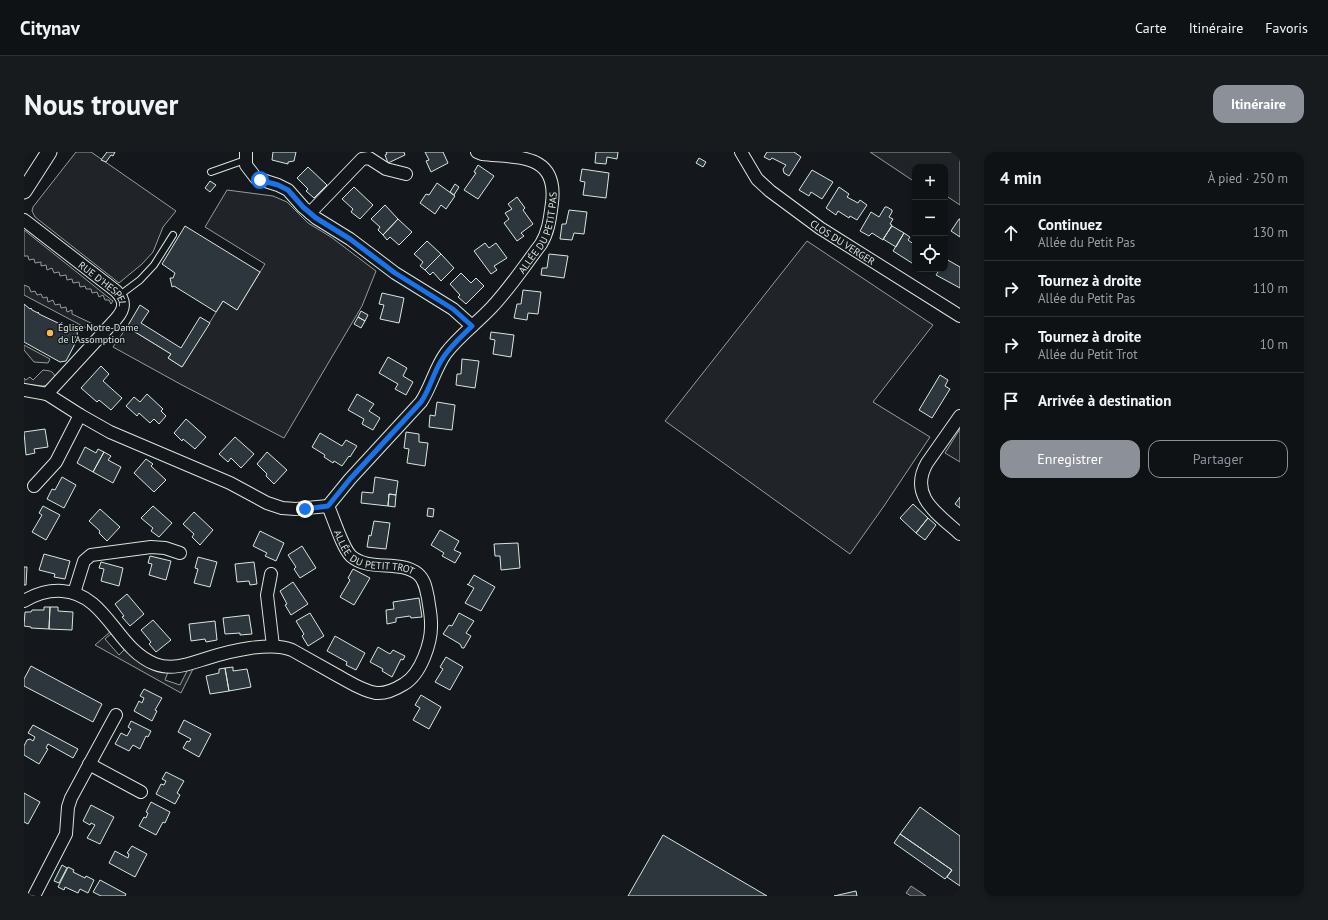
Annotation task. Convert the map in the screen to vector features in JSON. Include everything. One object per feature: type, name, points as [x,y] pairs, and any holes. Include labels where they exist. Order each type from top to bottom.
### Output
[{"type":"street","points":[[24,191],[49,152]]},
{"type":"street","name":"ALLÉE DU PETIT PAS","points":[[328,506],[350,479],[421,402],[429,390],[442,359],[455,343],[494,306],[541,244],[549,226],[553,191],[550,176],[543,166],[527,160],[478,152]]},
{"type":"street","name":"CLOS DU VERGER","points":[[741,152],[761,184],[776,196],[820,228],[960,316]]},
{"type":"street","points":[[245,156],[248,169],[256,178],[288,190],[310,213],[350,239],[386,267],[453,309],[472,326]]},
{"type":"street","points":[[310,213],[362,159],[369,158],[386,169],[406,174]]},
{"type":"street","name":"RUE D'HESPEL","points":[[24,220],[120,295],[124,304],[121,313],[47,394]]},
{"type":"street","points":[[24,390],[47,394],[80,416],[122,438],[234,485],[267,503],[282,508],[296,509],[328,506]]},
{"type":"street","points":[[34,486],[56,462],[80,416]]},
{"type":"street","points":[[960,416],[923,470],[920,480],[922,493],[927,504],[960,534]]},
{"type":"street","name":"ALLÉE DU PETIT TROT","points":[[24,601],[37,594],[50,591],[74,593],[94,604],[131,648],[142,657],[159,666],[184,666],[228,652],[273,646],[292,650],[359,688],[376,693],[382,693],[407,683],[416,673],[422,661],[432,623],[426,587],[421,577],[417,573],[406,568],[368,564],[352,556],[345,547],[328,506]]},
{"type":"street","points":[[74,593],[84,561],[92,555],[151,547],[165,548],[180,553]]},
{"type":"street","points":[[271,574],[267,595],[273,646]]},
{"type":"street","points":[[34,896],[66,834],[69,802],[116,715]]},
{"type":"street","points":[[89,764],[141,792]]},
{"type":"lane","points":[[210,172],[245,156]]},
{"type":"lane","points":[[120,295],[140,280],[154,265],[173,235]]},
{"type":"shaded area","points":[[76,152],[91,152],[176,211],[163,227],[153,252],[142,264],[119,283],[35,217],[32,211],[33,207]]},
{"type":"shaded area","points":[[870,152],[960,152],[960,205],[948,197],[948,164],[912,164],[912,180]]},
{"type":"shaded area","points":[[227,190],[273,196],[287,202],[308,223],[331,237],[376,271],[362,306],[284,438],[113,347],[127,327],[171,354],[168,358],[182,367],[223,301],[237,310],[265,264],[205,227]]},
{"type":"shaded area","points":[[24,230],[113,301],[111,304],[109,300],[105,300],[103,295],[99,297],[97,292],[92,293],[91,289],[86,289],[85,286],[80,287],[79,282],[73,283],[72,279],[67,280],[66,275],[60,276],[59,272],[54,273],[52,268],[47,270],[46,265],[41,266],[41,262],[35,263],[34,259],[29,260],[28,256],[24,256]]},
{"type":"shaded area","points":[[807,241],[933,325],[873,402],[930,437],[850,554],[665,421]]},
{"type":"shaded area","points":[[24,285],[29,287],[31,292],[35,291],[37,295],[41,294],[43,298],[47,297],[48,302],[53,300],[55,305],[60,304],[61,308],[66,307],[67,312],[72,310],[72,314],[93,324],[90,330],[24,295]]},
{"type":"shaded area","points":[[24,345],[50,359],[48,363],[34,362],[24,350]]},
{"type":"shaded area","points":[[43,370],[52,372],[55,377],[48,385],[43,386],[24,384],[24,378],[26,380],[30,377],[33,380]]},
{"type":"shaded area","points":[[960,429],[960,462],[945,453]]},
{"type":"shaded area","points":[[111,631],[112,633],[105,639],[119,655],[125,649],[135,659],[145,665],[168,672],[165,680],[180,685],[187,671],[193,669],[181,693],[95,645]]},
{"type":"shaded area","points":[[911,886],[926,896],[911,896],[906,893]]},
{"type":"building","points":[[107,152],[115,152],[106,162],[101,160]]},
{"type":"building","points":[[273,152],[296,152],[294,161],[288,162],[288,164],[272,160]]},
{"type":"building","points":[[386,152],[404,152],[405,155],[388,163],[385,155],[387,154]]},
{"type":"building","points":[[425,152],[443,152],[448,163],[431,172],[426,161],[429,160]]},
{"type":"building","points":[[596,152],[618,152],[617,159],[607,157],[606,164],[595,163]]},
{"type":"building","points":[[767,152],[794,152],[801,157],[789,176],[784,173],[783,169],[786,165],[772,158],[770,160],[764,157]]},
{"type":"building","points":[[699,158],[706,162],[703,167],[696,163]]},
{"type":"building","points":[[478,165],[494,176],[478,199],[464,190],[476,173],[474,172]]},
{"type":"building","points":[[308,167],[327,185],[314,198],[306,191],[308,189],[297,178]]},
{"type":"building","points":[[582,169],[609,173],[606,198],[583,195],[585,182],[580,181]]},
{"type":"building","points":[[812,170],[833,182],[822,199],[811,192],[809,196],[799,190]]},
{"type":"building","points":[[210,181],[216,185],[210,192],[205,188]]},
{"type":"building","points":[[437,183],[455,196],[446,209],[441,205],[435,214],[420,203],[426,194],[429,195]]},
{"type":"building","points":[[455,184],[459,187],[454,195],[450,192]]},
{"type":"building","points":[[354,187],[373,205],[360,219],[351,212],[353,209],[342,199]]},
{"type":"building","points":[[839,187],[849,194],[847,197],[858,203],[860,200],[867,205],[857,220],[850,216],[849,218],[838,211],[836,215],[826,208]]},
{"type":"building","points":[[517,197],[525,208],[523,210],[533,224],[521,233],[524,236],[517,241],[504,223],[509,219],[505,213],[512,209],[508,204]]},
{"type":"building","points":[[385,205],[398,219],[383,235],[378,230],[380,227],[371,219]]},
{"type":"building","points":[[885,207],[892,210],[889,217],[893,219],[890,224],[892,225],[883,240],[872,233],[869,236],[860,231],[871,212],[879,217]]},
{"type":"building","points":[[569,210],[587,212],[584,234],[574,233],[572,240],[560,239],[562,224],[566,224]]},
{"type":"building","points":[[398,219],[412,232],[399,245],[390,237],[387,240],[383,235]]},
{"type":"building","points":[[960,219],[960,237],[951,231]]},
{"type":"building","points":[[185,226],[260,272],[237,310],[223,301],[216,312],[174,286],[172,287],[170,278],[173,278],[175,273],[162,264]]},
{"type":"building","points":[[892,226],[904,233],[896,247],[883,239]]},
{"type":"building","points":[[904,233],[910,237],[908,240],[912,243],[912,263],[893,251]]},
{"type":"building","points":[[427,241],[441,254],[425,270],[420,266],[423,262],[414,254]]},
{"type":"building","points":[[485,243],[489,248],[496,243],[507,258],[494,266],[497,270],[491,274],[474,251]]},
{"type":"building","points":[[441,254],[454,268],[441,281],[433,272],[430,275],[425,270]]},
{"type":"building","points":[[549,254],[568,256],[564,278],[541,275],[542,268],[547,268]]},
{"type":"building","points":[[948,260],[960,267],[960,288],[936,275],[938,272],[948,272]]},
{"type":"building","points":[[461,273],[471,283],[476,278],[484,286],[466,304],[458,297],[460,295],[450,284]]},
{"type":"building","points":[[523,290],[541,292],[538,314],[528,313],[527,320],[514,318],[517,304],[521,304]]},
{"type":"building","points":[[382,293],[404,298],[399,323],[380,319],[384,305],[379,304]]},
{"type":"building","name":"Église Notre-Dame de l'Assomption","points":[[24,304],[39,314],[77,332],[78,338],[66,361],[60,362],[24,342]]},
{"type":"building","points":[[140,305],[149,311],[141,323],[181,348],[200,317],[210,323],[182,367],[168,358],[171,354],[127,327]]},
{"type":"building","points":[[361,311],[368,315],[365,321],[358,317]]},
{"type":"building","points":[[358,317],[365,321],[361,328],[354,324]]},
{"type":"building","points":[[491,332],[514,335],[511,357],[493,354],[495,340],[490,339]]},
{"type":"building","points":[[388,357],[407,368],[403,376],[413,382],[406,395],[395,389],[398,384],[379,373]]},
{"type":"building","points":[[462,359],[479,361],[475,388],[456,385],[457,374],[461,374]]},
{"type":"building","points":[[101,366],[109,374],[103,381],[122,398],[111,410],[99,400],[97,402],[81,388]]},
{"type":"building","points":[[940,375],[948,380],[945,386],[950,389],[932,418],[919,410]]},
{"type":"building","points":[[147,394],[163,409],[161,411],[166,416],[159,424],[154,419],[150,423],[139,413],[137,416],[126,406],[134,397],[140,402]]},
{"type":"building","points":[[357,394],[374,404],[369,411],[380,418],[373,430],[362,424],[364,419],[348,410]]},
{"type":"building","points":[[437,402],[455,405],[452,430],[429,427],[430,415],[435,416]]},
{"type":"building","points":[[186,419],[206,437],[195,449],[183,439],[182,441],[174,433]]},
{"type":"building","points":[[45,429],[48,447],[34,449],[35,453],[26,455],[24,432]]},
{"type":"building","points":[[406,432],[419,434],[419,442],[428,443],[425,466],[407,463],[409,449],[404,448]]},
{"type":"building","points":[[320,433],[342,446],[346,440],[357,446],[342,466],[334,461],[333,463],[324,457],[325,455],[312,447]]},
{"type":"building","points":[[235,437],[254,454],[241,468],[231,458],[228,462],[219,454]]},
{"type":"building","points":[[85,447],[96,453],[98,449],[104,452],[93,472],[77,463]]},
{"type":"building","points":[[104,452],[111,456],[108,460],[121,467],[113,483],[93,472]]},
{"type":"building","points":[[267,452],[287,470],[274,484],[257,464]]},
{"type":"building","points":[[146,459],[153,464],[151,466],[166,480],[154,492],[134,473]]},
{"type":"building","points":[[62,477],[76,485],[64,508],[47,499],[52,489],[55,490]]},
{"type":"building","points":[[375,477],[398,481],[396,495],[389,494],[388,506],[361,503],[362,492],[373,493]]},
{"type":"building","points":[[389,494],[396,495],[395,507],[388,506]]},
{"type":"building","points":[[960,497],[960,508],[955,504]]},
{"type":"building","points":[[913,504],[928,518],[916,533],[900,518]]},
{"type":"building","points":[[43,506],[60,515],[46,540],[32,532],[42,515],[39,513]]},
{"type":"building","points":[[153,506],[172,523],[159,537],[151,531],[153,528],[141,518]]},
{"type":"building","points":[[428,508],[434,509],[433,517],[427,516]]},
{"type":"building","points":[[100,509],[120,527],[107,541],[99,533],[100,531],[89,521]]},
{"type":"building","points":[[194,512],[213,530],[200,545],[192,537],[194,534],[183,524]]},
{"type":"building","points":[[928,518],[936,525],[925,540],[916,533]]},
{"type":"building","points":[[374,521],[390,523],[386,549],[367,547]]},
{"type":"building","points":[[440,530],[459,541],[454,550],[461,553],[455,563],[442,556],[444,553],[431,545]]},
{"type":"building","points":[[260,531],[284,543],[276,561],[265,556],[267,553],[253,546]]},
{"type":"building","points":[[518,543],[520,568],[501,570],[500,556],[495,556],[494,544]]},
{"type":"building","points":[[302,546],[316,568],[300,578],[294,569],[296,567],[288,555]]},
{"type":"building","points":[[44,554],[70,561],[65,579],[54,577],[55,574],[39,570]]},
{"type":"building","points":[[150,556],[171,561],[166,580],[149,575],[152,564],[148,563]]},
{"type":"building","points":[[198,557],[217,562],[210,587],[194,583],[198,569],[195,568]]},
{"type":"building","points":[[101,562],[123,568],[119,586],[101,581],[104,569],[99,568]]},
{"type":"building","points":[[254,562],[257,584],[250,585],[249,581],[237,582],[235,564]]},
{"type":"building","points":[[24,567],[27,567],[26,585],[24,585]]},
{"type":"building","points":[[353,569],[370,578],[354,605],[340,597],[350,580],[348,578]]},
{"type":"building","points":[[474,575],[495,587],[481,611],[465,603],[474,588],[468,585]]},
{"type":"building","points":[[293,582],[308,604],[291,615],[285,605],[287,604],[280,591]]},
{"type":"building","points":[[127,594],[144,614],[130,626],[122,617],[124,616],[115,604]]},
{"type":"building","points":[[419,598],[422,617],[411,618],[410,616],[396,618],[396,622],[387,624],[386,610],[394,609],[393,602]]},
{"type":"building","points":[[44,607],[50,607],[49,629],[24,626],[25,612],[31,612],[32,610],[44,610]]},
{"type":"building","points":[[50,607],[58,607],[58,611],[73,612],[72,630],[49,629]]},
{"type":"building","points":[[310,613],[324,636],[308,646],[302,636],[304,634],[296,621]]},
{"type":"building","points":[[459,613],[474,621],[466,633],[471,636],[464,648],[443,634],[449,625],[452,626]]},
{"type":"building","points":[[249,615],[252,634],[225,634],[223,618]]},
{"type":"building","points":[[153,620],[171,640],[156,652],[149,644],[151,642],[141,630]]},
{"type":"building","points":[[215,621],[217,640],[206,642],[205,639],[191,641],[189,624]]},
{"type":"building","points":[[335,636],[365,653],[356,670],[346,665],[347,662],[327,651]]},
{"type":"building","points":[[378,647],[390,654],[393,650],[405,656],[403,660],[401,659],[392,677],[382,671],[383,669],[370,662]]},
{"type":"building","points":[[446,657],[463,667],[450,690],[435,682],[443,669],[440,667]]},
{"type":"building","points":[[31,666],[102,704],[93,722],[24,686],[24,679]]},
{"type":"building","points":[[233,667],[233,671],[247,669],[251,687],[229,691],[225,668]]},
{"type":"building","points":[[225,668],[229,691],[210,694],[206,676],[219,673],[219,669]]},
{"type":"building","points":[[144,689],[162,698],[155,710],[157,711],[152,721],[134,711],[139,701],[142,703],[144,698],[140,696]]},
{"type":"building","points":[[421,695],[441,707],[429,729],[413,720],[420,708],[415,705]]},
{"type":"building","points":[[184,720],[211,734],[199,757],[183,748],[187,741],[189,742],[191,739],[178,732]]},
{"type":"building","points":[[131,721],[151,731],[148,737],[146,736],[140,749],[133,745],[129,751],[115,744],[121,733],[127,736],[131,729],[128,727]]},
{"type":"building","points":[[33,725],[78,749],[73,758],[48,744],[46,748],[48,749],[39,764],[24,755],[24,746],[27,740],[30,739],[33,741],[35,737],[28,733]]},
{"type":"building","points":[[166,772],[184,781],[177,793],[180,795],[175,804],[156,794],[161,784],[164,785],[166,781],[162,779]]},
{"type":"building","points":[[24,793],[40,802],[28,824],[24,822]]},
{"type":"building","points":[[151,802],[170,812],[165,823],[163,822],[156,835],[139,826],[144,817],[146,818],[148,813],[146,812]]},
{"type":"building","points":[[91,805],[114,817],[100,844],[87,838],[95,825],[91,823],[90,825],[83,821]]},
{"type":"building","points":[[920,807],[960,836],[960,886],[947,877],[952,870],[900,834]]},
{"type":"building","points":[[900,834],[952,870],[945,879],[894,843]]},
{"type":"building","points":[[663,835],[767,896],[628,896]]},
{"type":"building","points":[[132,846],[147,854],[135,877],[109,863],[115,851],[128,858],[129,854],[127,853]]},
{"type":"building","points":[[62,865],[67,868],[59,883],[54,881]]},
{"type":"building","points":[[68,867],[74,870],[73,872],[85,878],[86,876],[94,880],[88,893],[80,889],[78,893],[65,887],[64,890],[58,887]]},
{"type":"building","points":[[100,880],[126,894],[125,896],[101,896],[93,892]]},
{"type":"building","points":[[856,891],[857,896],[834,896]]},
{"type":"place","name":"Église Notre-Dame de l'Assomption","points":[[50,333]]},
{"type":"route","points":[[260,180],[278,185],[288,190],[303,207],[316,218],[350,239],[379,263],[453,309],[472,326],[442,359],[426,396],[416,409],[350,479],[328,506],[305,509]]}]
